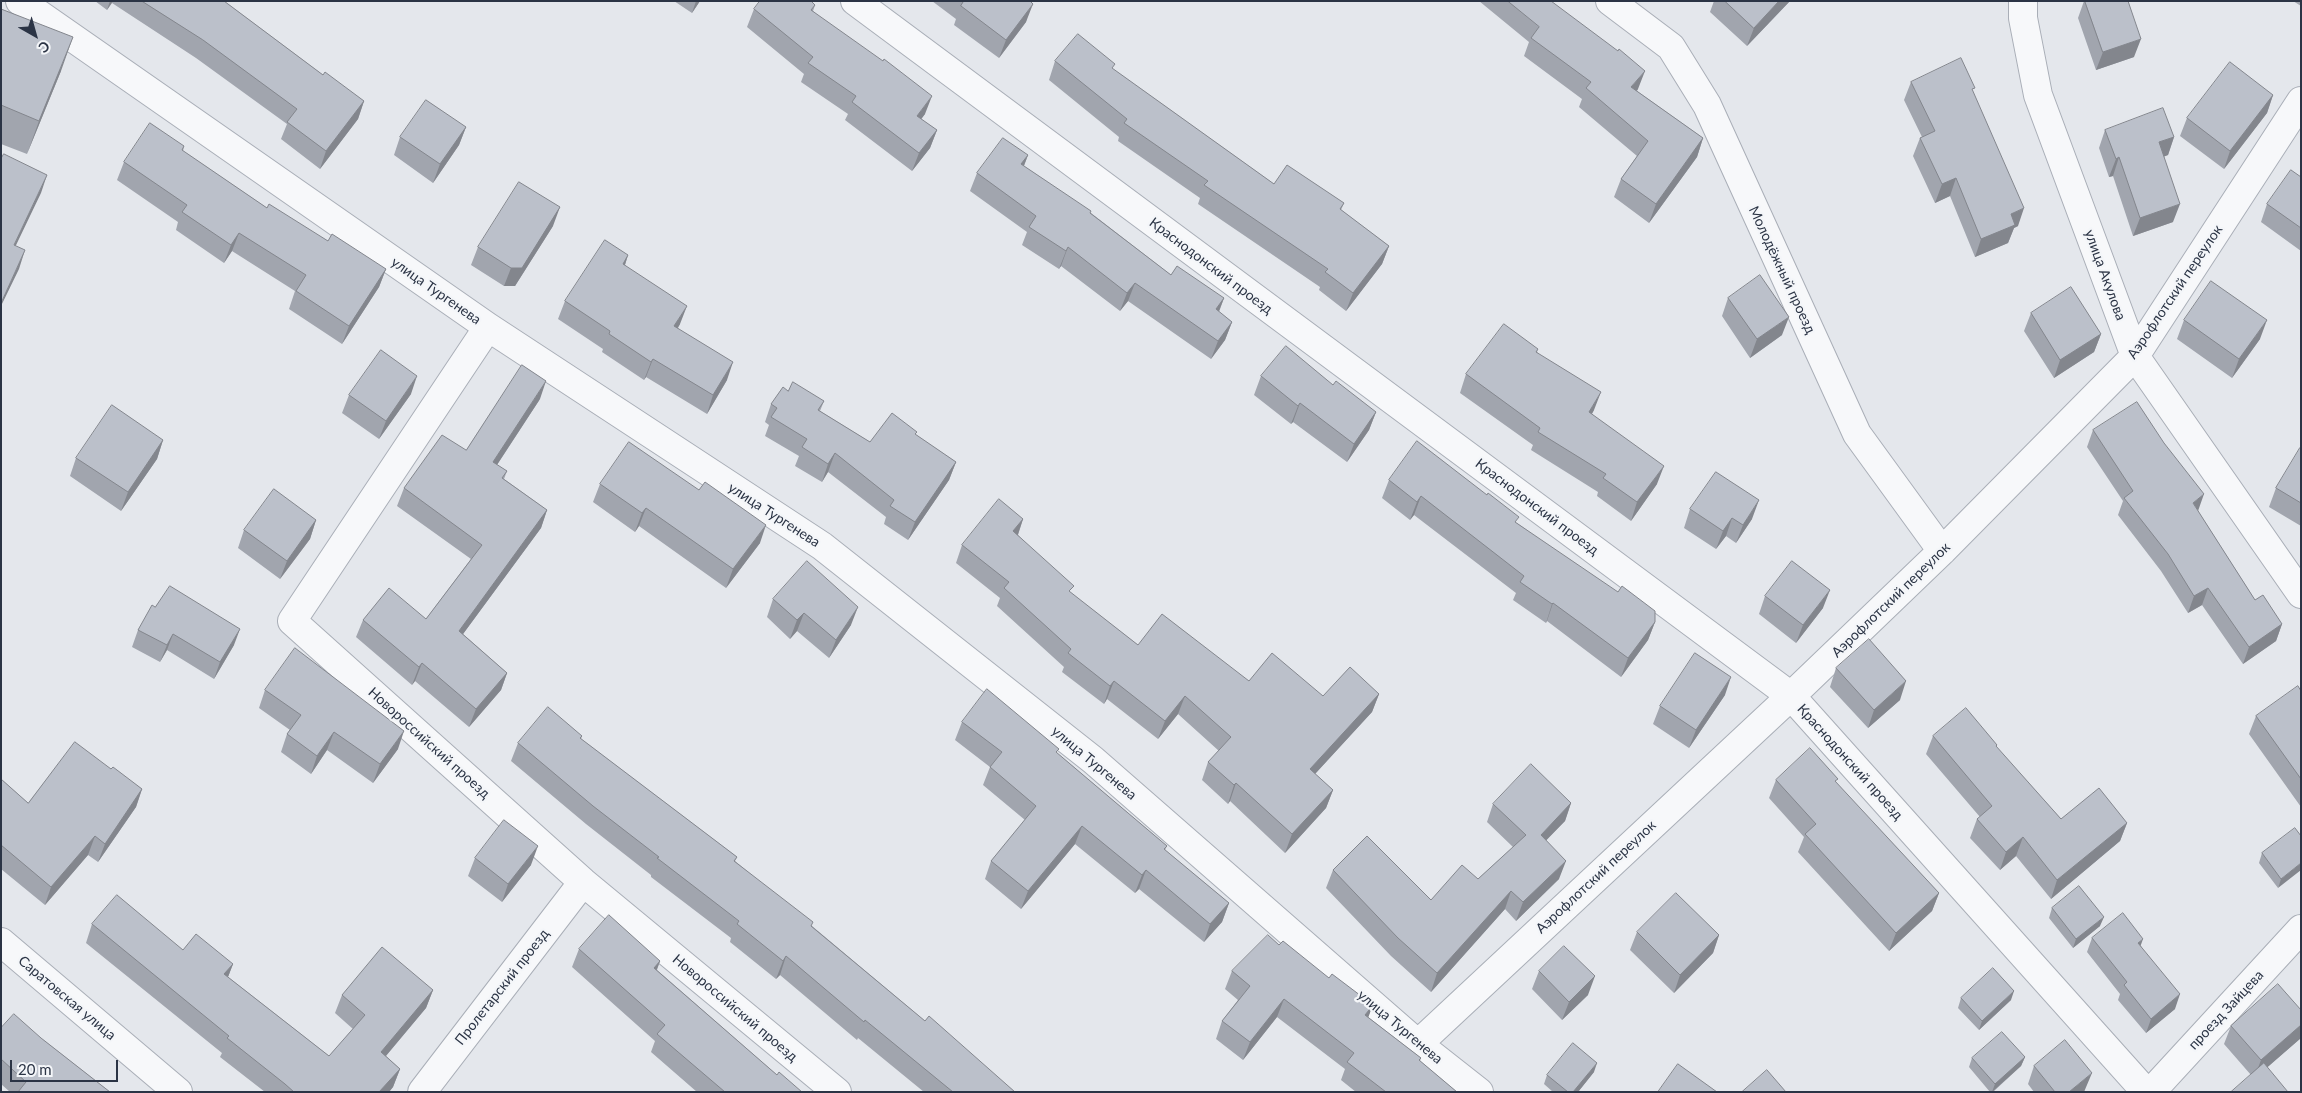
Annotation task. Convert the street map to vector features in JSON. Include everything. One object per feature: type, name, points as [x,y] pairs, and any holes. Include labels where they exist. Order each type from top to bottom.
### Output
[{"type":"street","name":"улица Тургенева","points":[[20,1],[488,327],[822,546],[1092,760],[1418,1044],[1479,1092]]},
{"type":"street","name":"Краснодонский проезд","points":[[855,1],[1791,696],[2146,1092]]},
{"type":"street","name":"Молодёжный проезд","points":[[1610,1],[1671,47],[1707,105],[1858,434],[1942,551]]},
{"type":"street","name":"улица Акулова","points":[[2023,1],[2023,18],[2038,95],[2135,356],[2301,594]]},
{"type":"street","name":"Аэрофлотский переулок","points":[[1418,1044],[1791,696],[1942,551],[2135,356],[2301,101]]},
{"type":"street","name":"Новороссийский проезд","points":[[488,327],[292,621],[583,882],[837,1092]]},
{"type":"street","name":"Пролетарский проезд","points":[[422,1092],[583,882]]},
{"type":"street","name":"проезд Зайцева","points":[[2151,1092],[2301,929]]},
{"type":"street","name":"Саратовская улица","points":[[1,942],[178,1092]]},
{"type":"building","points":[[142,1],[224,1],[323,75],[325,72],[364,101],[326,151],[287,122],[297,109],[203,40]]},
{"type":"building","points":[[760,1],[811,1],[815,5],[811,10],[883,61],[884,59],[932,96],[917,116],[937,130],[919,153],[852,102],[856,96],[808,63],[813,57],[754,9]]},
{"type":"building","points":[[964,1],[1030,1],[1033,4],[1006,40],[961,6]]},
{"type":"building","points":[[1508,1],[1551,1],[1618,51],[1619,49],[1645,71],[1631,87],[1703,138],[1656,204],[1621,179],[1648,141],[1586,88],[1591,82],[1531,38],[1539,27]]},
{"type":"building","points":[[1725,1],[1779,1],[1754,28]]},
{"type":"building","points":[[2085,1],[2128,1],[2141,39],[2103,52]]},
{"type":"building","points":[[1,9],[73,37],[39,121],[1,105]]},
{"type":"building","points":[[1078,34],[1115,64],[1112,68],[1274,184],[1287,165],[1344,203],[1340,209],[1389,246],[1353,293],[1325,272],[1328,269],[1204,185],[1208,181],[1124,123],[1127,119],[1055,61]]},
{"type":"building","points":[[1961,58],[1975,88],[1972,89],[2024,208],[2011,214],[2015,225],[1981,239],[1956,178],[1942,184],[1920,138],[1935,131],[1911,82]]},
{"type":"building","points":[[2230,62],[2273,95],[2230,151],[2187,118]]},
{"type":"building","points":[[426,100],[466,127],[440,164],[400,137]]},
{"type":"building","points":[[2163,108],[2174,137],[2159,142],[2180,204],[2140,218],[2119,157],[2116,159],[2105,130]]},
{"type":"building","points":[[150,123],[184,146],[182,150],[267,208],[269,204],[328,241],[332,234],[386,269],[349,326],[296,291],[306,275],[239,233],[231,245],[182,212],[187,205],[124,162]]},
{"type":"building","points":[[1003,138],[1028,155],[1021,164],[1091,211],[1090,213],[1171,275],[1177,266],[1224,298],[1216,309],[1232,322],[1218,341],[1135,283],[1127,293],[1068,247],[1066,251],[1029,227],[1036,216],[977,173]]},
{"type":"building","points":[[4,154],[47,175],[14,245],[25,250],[1,301],[1,159]]},
{"type":"building","points":[[2291,170],[2301,177],[2301,228],[2267,204]]},
{"type":"building","points":[[519,182],[560,207],[522,268],[511,268],[478,247]]},
{"type":"building","points":[[605,240],[628,255],[623,264],[687,306],[674,326],[733,362],[713,395],[653,359],[651,362],[609,334],[610,331],[565,301]]},
{"type":"building","points":[[1760,275],[1789,317],[1757,339],[1728,298]]},
{"type":"building","points":[[2211,281],[2267,320],[2239,359],[2184,320]]},
{"type":"building","points":[[2071,287],[2101,334],[2060,360],[2031,313]]},
{"type":"building","points":[[1504,324],[1538,349],[1536,352],[1601,392],[1589,412],[1664,466],[1637,502],[1603,478],[1606,474],[1538,432],[1540,428],[1466,374]]},
{"type":"building","points":[[1286,346],[1333,385],[1336,381],[1376,412],[1354,444],[1300,403],[1298,406],[1261,376]]},
{"type":"building","points":[[381,350],[417,376],[386,421],[349,395]]},
{"type":"building","points":[[522,365],[546,381],[493,462],[507,471],[502,478],[547,510],[459,631],[507,673],[476,709],[422,663],[419,667],[363,620],[389,588],[426,619],[482,545],[404,488],[442,435],[466,450]]},
{"type":"building","points":[[793,382],[824,401],[818,410],[870,442],[892,413],[917,432],[915,434],[956,462],[915,522],[890,506],[894,500],[835,453],[828,464],[802,447],[807,439],[771,417],[777,408],[771,404],[783,387],[788,391]]},
{"type":"building","points":[[2137,402],[2164,443],[2204,494],[2193,503],[2255,600],[2263,595],[2282,624],[2249,647],[2208,588],[2194,596],[2168,554],[2124,498],[2133,491],[2093,430]]},
{"type":"building","points":[[112,405],[163,440],[128,492],[76,458]]},
{"type":"building","points":[[1417,441],[1519,517],[1515,522],[1618,592],[1622,586],[1655,611],[1655,622],[1628,658],[1553,603],[1520,582],[1524,576],[1421,496],[1417,502],[1389,480]]},
{"type":"building","points":[[629,442],[699,490],[705,482],[766,525],[733,569],[646,508],[642,513],[600,484]]},
{"type":"building","points":[[2301,449],[2301,503],[2276,488]]},
{"type":"building","points":[[1716,472],[1759,500],[1743,525],[1732,518],[1723,531],[1690,509]]},
{"type":"building","points":[[274,489],[316,520],[287,561],[244,530]]},
{"type":"building","points":[[999,499],[1023,519],[1013,531],[1074,586],[1069,591],[1138,645],[1162,614],[1249,681],[1272,653],[1323,696],[1350,667],[1379,694],[1310,769],[1333,790],[1292,834],[1236,783],[1234,785],[1208,762],[1231,737],[1185,696],[1165,721],[1114,681],[1110,686],[1068,653],[1071,649],[1004,588],[1009,582],[962,545]]},
{"type":"building","points":[[807,561],[858,607],[836,640],[804,613],[797,620],[773,599]]},
{"type":"building","points":[[1792,561],[1830,590],[1803,625],[1765,596]]},
{"type":"building","points":[[170,586],[240,629],[220,662],[173,634],[167,645],[138,630],[152,605],[155,607]]},
{"type":"building","points":[[1869,639],[1906,681],[1874,710],[1836,668]]},
{"type":"building","points":[[295,648],[404,731],[380,764],[334,732],[317,756],[287,734],[301,715],[265,690]]},
{"type":"building","points":[[1695,653],[1731,677],[1696,730],[1660,706]]},
{"type":"building","points":[[2298,686],[2301,691],[2301,779],[2256,716]]},
{"type":"building","points":[[987,689],[1059,749],[1056,752],[1167,846],[1164,849],[1229,903],[1210,924],[1146,870],[1142,875],[1082,826],[1028,891],[991,861],[1036,806],[990,767],[1002,752],[962,722]]},
{"type":"building","points":[[548,707],[582,736],[580,738],[737,857],[734,861],[813,922],[811,926],[925,1021],[929,1016],[1015,1092],[953,1092],[865,1020],[864,1022],[786,956],[783,961],[737,924],[739,921],[593,806],[518,743]]},
{"type":"building","points":[[1966,708],[1996,746],[2061,819],[2099,788],[2127,823],[2057,880],[2023,837],[2006,852],[1977,819],[1992,806],[1933,736]]},
{"type":"building","points":[[75,742],[142,789],[105,844],[95,836],[51,887],[1,845],[1,779],[28,803]]},
{"type":"building","points":[[1810,748],[1838,779],[1835,781],[1939,893],[1896,933],[1805,834],[1816,824],[1776,780]]},
{"type":"building","points":[[1531,764],[1571,803],[1541,835],[1566,861],[1523,902],[1511,891],[1437,973],[1398,938],[1333,870],[1367,836],[1431,900],[1462,865],[1478,879],[1526,835],[1493,804]]},
{"type":"building","points":[[504,820],[538,846],[508,884],[475,858]]},
{"type":"building","points":[[2295,828],[2301,836],[2301,863],[2281,879],[2262,853]]},
{"type":"building","points":[[2079,886],[2104,917],[2076,939],[2052,908]]},
{"type":"building","points":[[1676,893],[1719,935],[1680,975],[1637,932]]},
{"type":"building","points":[[117,895],[183,950],[196,934],[233,964],[224,974],[329,1056],[365,1015],[342,995],[382,947],[433,990],[381,1052],[400,1069],[379,1092],[294,1092],[92,924]]},
{"type":"building","points":[[2123,913],[2143,939],[2138,943],[2180,994],[2151,1019],[2124,985],[2127,982],[2092,938]]},
{"type":"building","points":[[609,915],[660,961],[654,968],[777,1075],[779,1072],[802,1092],[725,1092],[657,1034],[665,1025],[579,949]]},
{"type":"building","points":[[1268,935],[1279,945],[1283,941],[1329,978],[1332,974],[1373,1005],[1365,1015],[1421,1058],[1419,1060],[1457,1092],[1386,1092],[1347,1062],[1354,1053],[1284,999],[1250,1042],[1222,1021],[1250,986],[1232,971]]},
{"type":"building","points":[[1564,946],[1595,976],[1569,1002],[1539,971]]},
{"type":"building","points":[[1993,968],[2014,991],[1982,1021],[1961,998]]},
{"type":"building","points":[[2278,984],[2301,1010],[2301,1025],[2261,1060],[2231,1026]]},
{"type":"building","points":[[14,1014],[41,1038],[110,1092],[18,1092],[26,1082],[1,1059],[1,1028]]},
{"type":"building","points":[[2002,1032],[2025,1057],[1995,1084],[1972,1058]]},
{"type":"building","points":[[2065,1040],[2092,1073],[2069,1092],[2055,1092],[2034,1066]]},
{"type":"building","points":[[1573,1043],[1597,1063],[1573,1092],[1568,1092],[1547,1075]]},
{"type":"building","points":[[2264,1063],[2288,1092],[2231,1092]]},
{"type":"building","points":[[1678,1064],[1717,1092],[1658,1092]]},
{"type":"building","points":[[1767,1070],[1786,1092],[1742,1092]]}]
